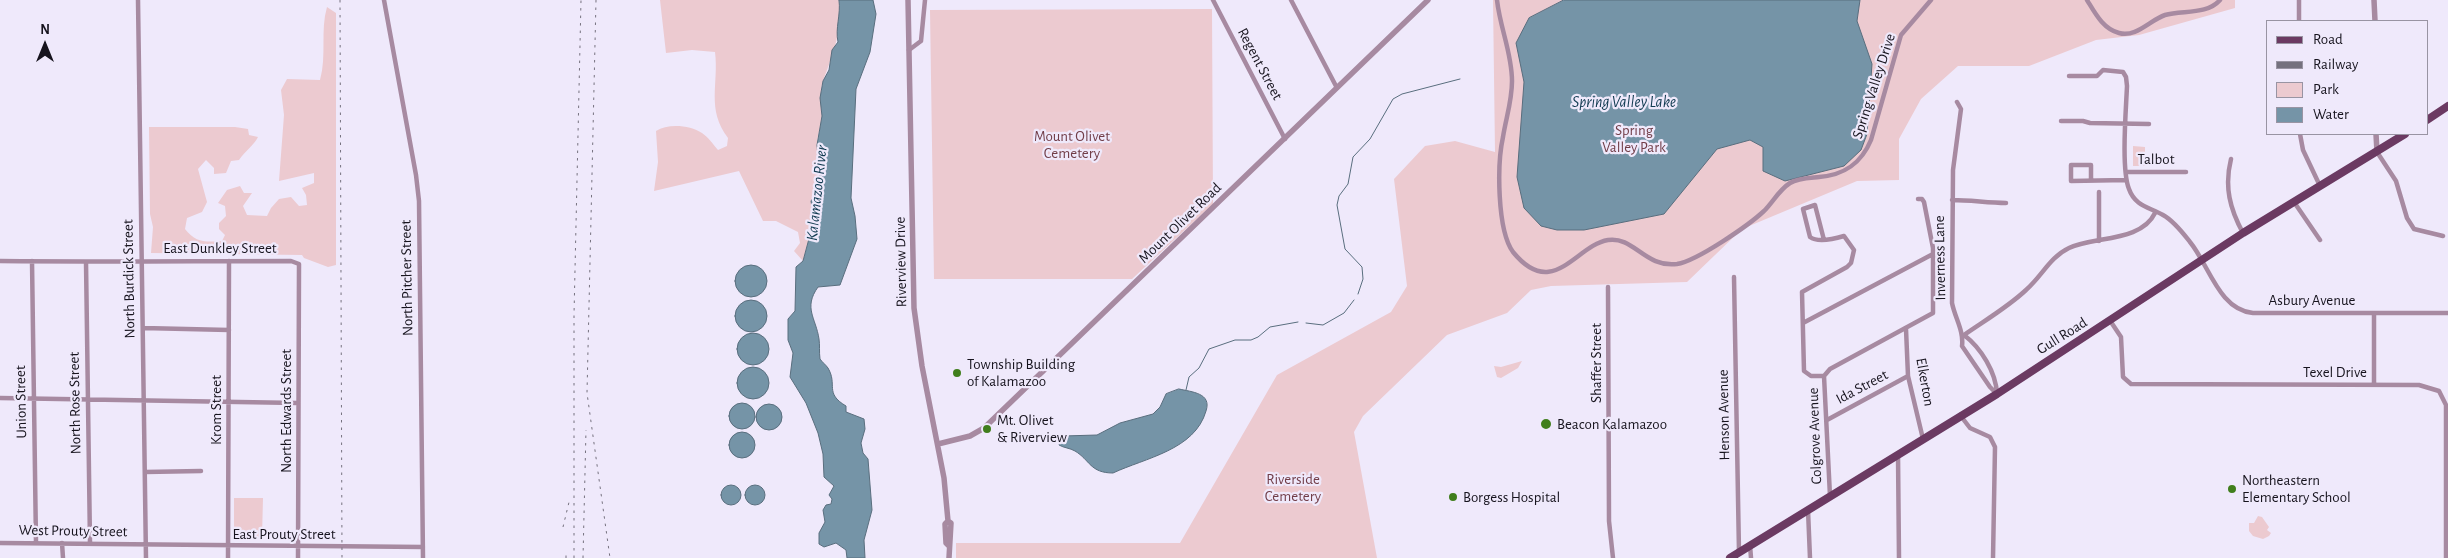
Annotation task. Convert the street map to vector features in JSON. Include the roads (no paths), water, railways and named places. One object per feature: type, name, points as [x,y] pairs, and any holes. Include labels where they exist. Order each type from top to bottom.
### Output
[{"type":"main road","points":[[2428,119],[2448,106]]},
{"type":"main road","name":"Gull Road","points":[[1730,558],[1997,394],[2111,322],[2243,233],[2403,135]]},
{"type":"street","name":"North Burdick Street","points":[[138,0],[146,558]]},
{"type":"street","name":"North Pitcher Street","points":[[384,0],[419,201],[423,558]]},
{"type":"street","name":"Riverview Drive","points":[[908,0],[914,308],[922,366],[938,444],[948,521],[946,524],[946,543],[949,546],[949,558]]},
{"type":"street","points":[[908,50],[920,41],[925,0]]},
{"type":"street","name":"Regent Street","points":[[1213,0],[1285,139]]},
{"type":"street","points":[[1291,0],[1337,88]]},
{"type":"street","name":"Mount Olivet Road","points":[[938,444],[970,436],[984,428],[1428,0]]},
{"type":"street","name":"Spring Valley Drive","points":[[1497,0],[1510,58],[1512,80],[1510,109],[1501,152],[1503,228],[1510,247],[1520,258],[1532,267],[1548,271],[1564,267],[1597,244],[1611,239],[1626,242],[1647,257],[1658,262],[1670,264],[1686,261],[1750,222],[1764,211],[1789,184],[1804,178],[1834,175],[1851,167],[1864,153],[1871,140],[1901,35],[1924,11],[1931,0]]},
{"type":"street","points":[[2087,0],[2107,26],[2119,33],[2125,34],[2136,32],[2162,16],[2207,9],[2220,0]]},
{"type":"street","points":[[2299,0],[2299,20]]},
{"type":"street","points":[[2374,0],[2374,20]]},
{"type":"street","points":[[2069,76],[2097,76],[2103,70],[2114,70],[2123,72],[2126,77],[2126,180],[2071,181],[2071,165],[2091,165],[2091,180]]},
{"type":"street","name":"Inverness Lane","points":[[1957,102],[1961,109],[1953,170],[1952,303],[1955,317],[1964,335],[1962,346],[1990,388],[1997,394]]},
{"type":"street","points":[[2060,120],[2150,124]]},
{"type":"street","points":[[2300,135],[2304,150],[2320,186]]},
{"type":"street","points":[[2376,135],[2377,152],[2396,181],[2407,218],[2414,229],[2443,236]]},
{"type":"street","points":[[2232,160],[2229,171],[2229,201],[2233,215],[2243,233]]},
{"type":"street","name":"Talbot","points":[[2126,172],[2186,172]]},
{"type":"street","name":"Asbury Avenue","points":[[2126,180],[2136,202],[2164,216],[2178,229],[2203,260],[2225,298],[2236,308],[2248,312],[2448,313]]},
{"type":"street","points":[[2098,241],[2099,192]]},
{"type":"street","points":[[1824,240],[1815,205],[1803,209],[1810,237],[1813,240],[1824,240],[1844,236],[1850,242],[1854,255],[1852,263],[1842,271],[1802,292],[1804,371],[1811,376],[1824,376],[1830,369],[1932,313],[1933,254],[1924,202],[1922,199],[1918,199]]},
{"type":"street","points":[[1952,200],[1981,200],[1989,203],[2006,203]]},
{"type":"street","points":[[2294,202],[2320,240]]},
{"type":"street","points":[[1997,394],[1996,381],[1990,367],[1973,342],[1964,335],[2026,291],[2057,255],[2071,247],[2098,241],[2142,227],[2156,213]]},
{"type":"street","points":[[1803,323],[1933,254]]},
{"type":"street","name":"East Dunkley Street","points":[[0,261],[290,261],[299,264]]},
{"type":"street","name":"Krom Street","points":[[228,558],[229,261]]},
{"type":"street","name":"Union Street","points":[[32,262],[36,543]]},
{"type":"street","name":"North Rose Street","points":[[86,262],[90,543]]},
{"type":"street","name":"North Edwards Street","points":[[298,558],[299,264]]},
{"type":"street","name":"Henson Avenue","points":[[1734,277],[1739,552]]},
{"type":"street","name":"Shaffer Street","points":[[1608,287],[1609,521],[1613,558]]},
{"type":"street","points":[[2374,313],[2374,385]]},
{"type":"street","name":"Texel Drive","points":[[2111,322],[2121,338],[2123,377],[2130,384],[2374,385],[2428,387],[2438,391],[2445,400],[2446,558]]},
{"type":"street","points":[[143,328],[229,330]]},
{"type":"street","name":"Elkerton","points":[[1904,330],[1908,376],[1923,439]]},
{"type":"street","name":"Colgrove Avenue","points":[[1824,376],[1830,496]]},
{"type":"street","name":"Ida Street","points":[[1827,420],[1908,376]]},
{"type":"street","points":[[0,398],[298,403]]},
{"type":"street","points":[[1960,416],[1970,428],[1990,437],[1994,447],[1993,558]]},
{"type":"street","points":[[1898,454],[1899,558]]},
{"type":"street","points":[[144,472],[201,471]]},
{"type":"street","points":[[1808,510],[1810,558]]},
{"type":"street","name":"West Prouty Street","points":[[0,543],[145,545]]},
{"type":"street","points":[[62,543],[62,558]]},
{"type":"street","name":"East Prouty Street","points":[[145,545],[423,547]]},
{"type":"street","points":[[1750,545],[1750,558]]},
{"type":"water","name":"Kalamazoo River","points":[[839,0],[873,0],[876,14],[870,52],[856,89],[851,198],[857,239],[840,285],[818,287],[811,301],[811,307],[819,339],[820,359],[831,374],[833,393],[846,406],[846,412],[864,419],[865,429],[861,443],[863,453],[868,459],[872,510],[864,540],[865,558],[847,558],[846,550],[836,543],[824,547],[819,544],[819,533],[825,522],[823,510],[826,505],[831,504],[832,499],[829,495],[834,486],[824,477],[823,454],[818,433],[806,403],[790,377],[793,353],[788,340],[788,319],[795,311],[796,267],[803,261],[814,220],[811,201],[818,190],[820,179],[817,145],[822,116],[820,98],[823,81],[829,70],[832,50],[838,42]]},
{"type":"water","name":"Spring Valley Lake","points":[[1564,0],[1860,0],[1857,21],[1872,64],[1867,134],[1861,150],[1844,166],[1785,181],[1763,171],[1763,147],[1750,140],[1717,149],[1664,214],[1584,230],[1557,230],[1541,226],[1524,208],[1517,177],[1524,82],[1516,43],[1529,18]]},
{"type":"water","points":[[751,265],[763,269],[767,281],[763,293],[751,297],[739,293],[735,281],[739,269]]},
{"type":"water","points":[[751,300],[763,304],[767,316],[763,328],[751,332],[739,328],[735,316],[739,304]]},
{"type":"water","points":[[753,333],[765,337],[769,349],[765,361],[753,365],[741,361],[737,349],[741,337]]},
{"type":"water","points":[[753,367],[765,371],[769,383],[765,395],[753,399],[741,395],[737,383],[741,371]]},
{"type":"water","points":[[1179,389],[1200,394],[1204,397],[1207,405],[1206,411],[1200,424],[1191,435],[1167,451],[1113,473],[1099,471],[1075,451],[1059,445],[1063,436],[1097,435],[1120,423],[1153,414],[1160,407],[1166,394]]},
{"type":"water","points":[[742,403],[751,407],[755,416],[751,425],[742,429],[733,425],[729,416],[733,407]]},
{"type":"water","points":[[769,404],[778,408],[782,417],[778,426],[769,430],[760,426],[756,417],[760,408]]},
{"type":"water","points":[[742,432],[751,436],[755,445],[751,454],[742,458],[733,454],[729,445],[733,436]]},
{"type":"water","points":[[731,485],[738,488],[741,495],[738,502],[731,505],[724,502],[721,495],[724,488]]},
{"type":"water","points":[[755,485],[762,488],[765,495],[762,502],[755,505],[748,502],[745,495],[748,488]]},
{"type":"waterway","points":[[1358,294],[1363,279],[1362,267],[1345,249],[1337,205],[1339,196],[1348,184],[1353,157],[1370,139],[1393,99],[1402,94],[1460,79]]},
{"type":"waterway","points":[[1306,323],[1323,325],[1344,313],[1354,300]]},
{"type":"waterway","points":[[1186,390],[1189,377],[1199,368],[1209,349],[1235,340],[1251,340],[1270,327],[1298,322]]},
{"type":"railway","points":[[340,0],[342,558]]},
{"type":"railway","points":[[574,558],[574,315],[581,0]]},
{"type":"railway","points":[[596,0],[587,393],[610,558]]},
{"type":"railway","points":[[583,558],[586,430]]},
{"type":"railway","points":[[563,527],[570,498]]},
{"type":"place","name":"Township Building of Kalamazoo","points":[[957,373]]},
{"type":"place","name":"Beacon Kalamazoo","points":[[1546,424]]},
{"type":"place","name":"Mt. Olivet & Riverview","points":[[987,429]]},
{"type":"place","name":"Northeastern Elementary School","points":[[2232,489]]},
{"type":"place","name":"Borgess Hospital","points":[[1453,497]]},
{"type":"park label","name":"Spring Valley Park","points":[[1634,138]]},
{"type":"park label","name":"Mount Olivet Cemetery","points":[[1072,144]]},
{"type":"park label","name":"Riverside Cemetery","points":[[1293,488]]}]
